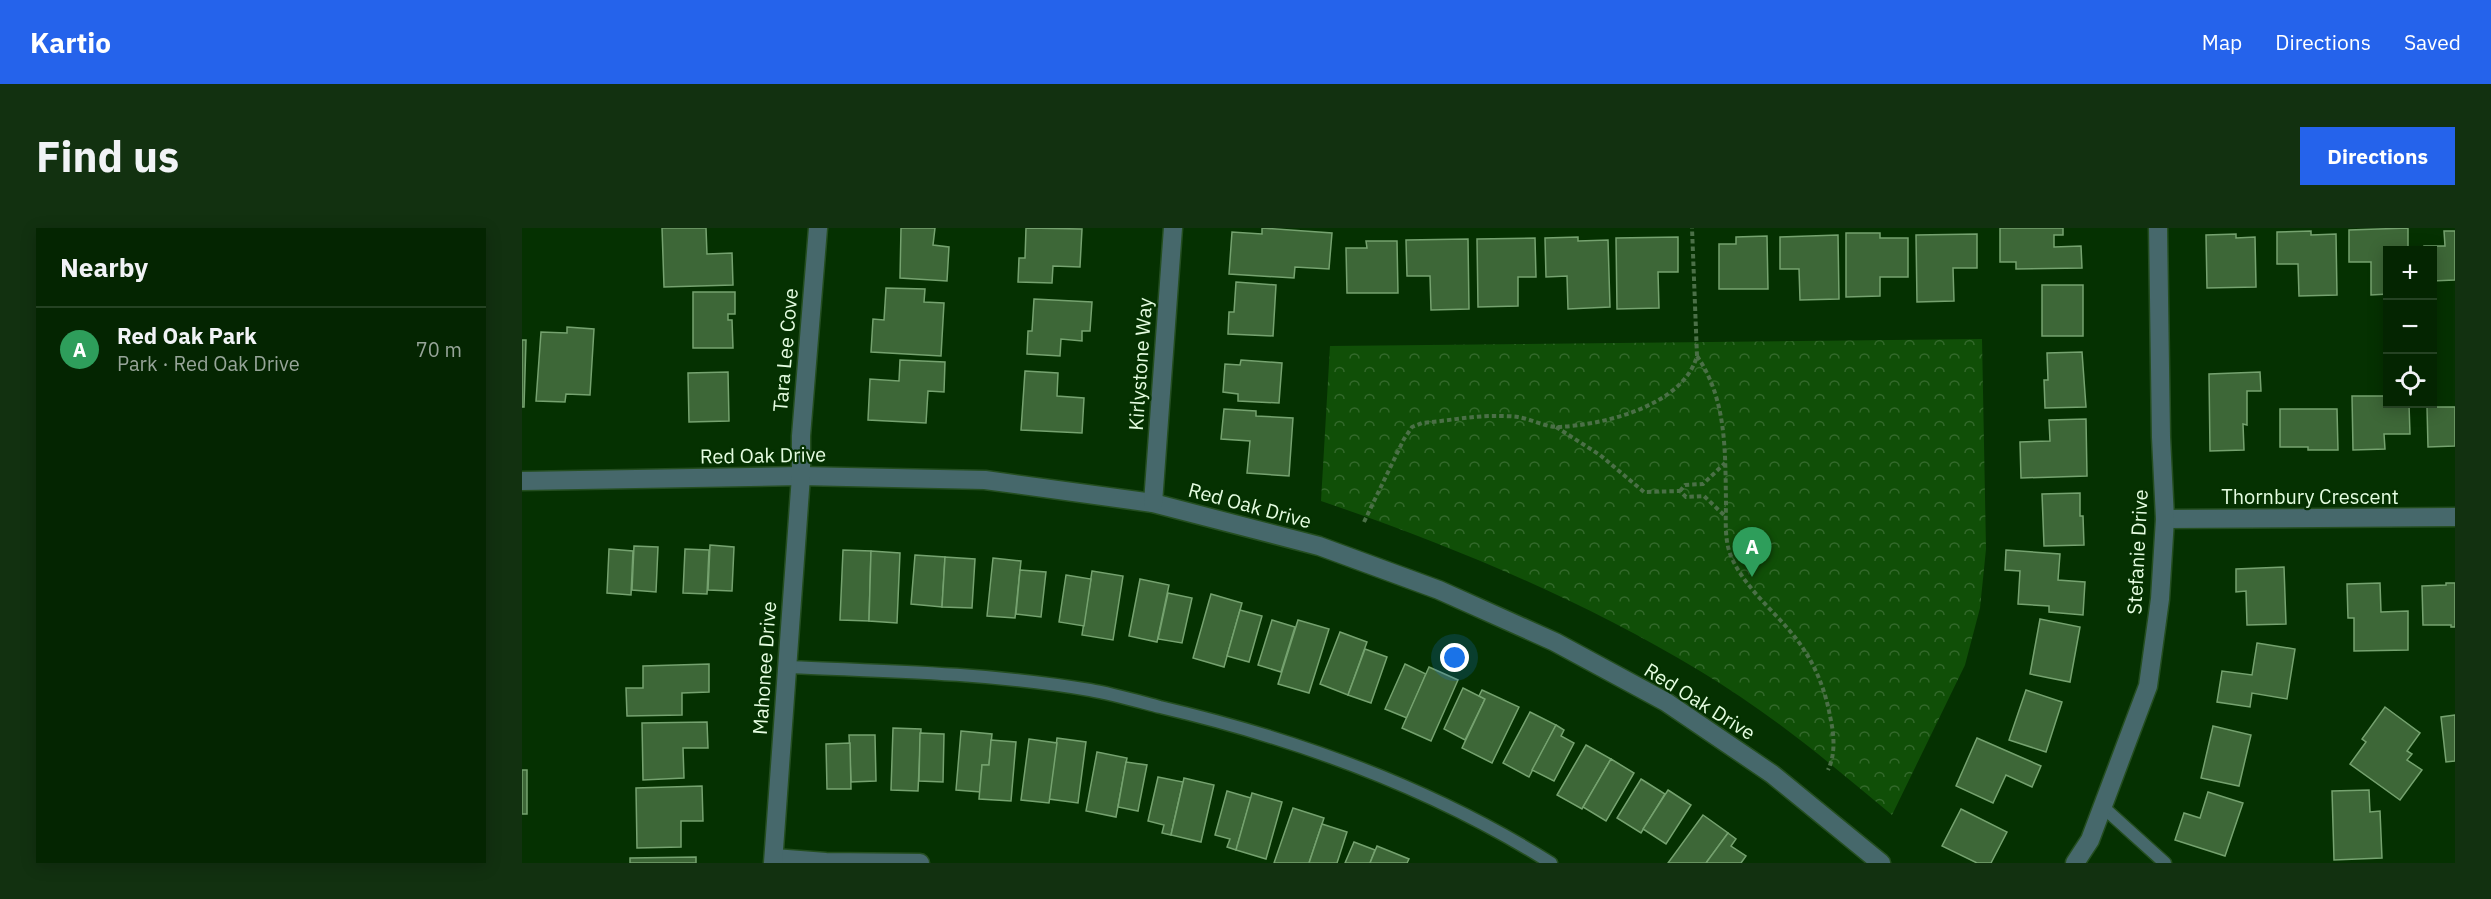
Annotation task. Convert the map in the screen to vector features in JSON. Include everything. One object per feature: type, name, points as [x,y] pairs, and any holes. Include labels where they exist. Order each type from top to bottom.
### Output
[{"type":"street","name":"Tara Lee Cove","points":[[801,476],[801,436],[818,228]]},
{"type":"street","name":"Kirlystone Way","points":[[1153,503],[1173,228]]},
{"type":"street","name":"Stefanie Drive","points":[[2075,863],[2090,840],[2148,686],[2160,599],[2166,519],[2161,437],[2158,228]]},
{"type":"street","name":"Red Oak Drive","points":[[522,482],[801,476],[985,480],[1153,503],[1319,546],[1439,590],[1555,642],[1666,702],[1772,774],[1881,863]]},
{"type":"street","name":"Mahonee Drive","points":[[774,860],[801,476]]},
{"type":"street","name":"Thornbury Crescent","points":[[2166,519],[2455,518]]},
{"type":"street","points":[[774,860],[920,863]]},
{"type":"lane","points":[[786,667],[961,675],[1090,690],[1233,724],[1377,773],[1516,841],[1551,863]]},
{"type":"lane","points":[[2103,807],[2165,863]]},
{"type":"path","points":[[1556,427],[1609,419],[1638,410],[1661,399],[1678,387],[1694,368],[1697,356],[1692,228]]},
{"type":"path","points":[[1697,356],[1707,373],[1722,412],[1726,517],[1730,554],[1752,590],[1806,652],[1818,678],[1828,703],[1833,729],[1832,762],[1828,770]]},
{"type":"path","points":[[1364,522],[1404,439],[1412,427],[1422,423],[1493,416],[1517,417],[1556,427],[1600,455],[1644,492],[1680,491],[1685,486],[1703,484],[1725,463]]},
{"type":"path","points":[[1680,491],[1686,497],[1704,496],[1726,517]]},
{"type":"green space","points":[[1982,339],[1986,549],[1980,608],[1965,665],[1892,815],[1775,721],[1726,687],[1655,645],[1609,620],[1515,576],[1419,536],[1321,501],[1330,346]]},
{"type":"building","points":[[662,228],[706,228],[707,254],[732,253],[733,285],[664,287]]},
{"type":"building","points":[[901,228],[935,228],[933,245],[949,247],[947,281],[900,278]]},
{"type":"building","points":[[1026,228],[1082,229],[1080,267],[1053,266],[1052,283],[1018,282],[1019,258],[1025,258]]},
{"type":"building","points":[[1262,228],[1332,233],[1329,269],[1295,267],[1294,278],[1229,274],[1232,232],[1262,234]]},
{"type":"building","points":[[2000,228],[2063,228],[2063,235],[2054,235],[2054,247],[2081,246],[2082,268],[2016,269],[2016,262],[2000,262]]},
{"type":"building","points":[[2408,228],[2408,246],[2383,246],[2383,294],[2371,295],[2371,262],[2349,262],[2349,230]]},
{"type":"building","points":[[2311,231],[2311,235],[2336,234],[2337,295],[2299,296],[2298,264],[2277,264],[2277,232]]},
{"type":"building","points":[[2444,231],[2455,231],[2455,280],[2437,281],[2437,246],[2445,246]]},
{"type":"building","points":[[1846,233],[1880,233],[1880,238],[1908,238],[1908,277],[1880,277],[1880,296],[1846,297]]},
{"type":"building","points":[[1977,234],[1977,268],[1953,268],[1954,301],[1917,302],[1916,235]]},
{"type":"building","points":[[2236,234],[2236,238],[2255,237],[2256,287],[2207,288],[2206,235]]},
{"type":"building","points":[[1838,235],[1839,299],[1800,300],[1799,269],[1780,269],[1780,237]]},
{"type":"building","points":[[1767,236],[1768,289],[1719,289],[1719,244],[1736,244],[1736,237]]},
{"type":"building","points":[[1578,237],[1578,241],[1608,240],[1610,307],[1568,309],[1567,276],[1546,277],[1545,238]]},
{"type":"building","points":[[1678,237],[1678,272],[1658,272],[1659,308],[1617,309],[1616,238]]},
{"type":"building","points":[[1535,238],[1536,277],[1518,277],[1518,306],[1478,307],[1477,239]]},
{"type":"building","points":[[1468,239],[1469,309],[1431,310],[1430,276],[1407,276],[1406,240]]},
{"type":"building","points":[[1366,241],[1397,241],[1398,293],[1347,293],[1346,248],[1367,248]]},
{"type":"building","points":[[1236,282],[1276,285],[1273,336],[1228,334],[1229,312],[1234,312]]},
{"type":"building","points":[[2042,285],[2083,285],[2083,336],[2042,336]]},
{"type":"building","points":[[886,288],[925,289],[924,302],[944,303],[941,356],[871,352],[873,319],[884,320]]},
{"type":"building","points":[[693,292],[735,292],[735,314],[728,314],[728,320],[732,320],[733,348],[693,348]]},
{"type":"building","points":[[1034,299],[1092,302],[1090,331],[1082,331],[1082,341],[1061,339],[1060,356],[1027,354],[1028,331],[1032,331]]},
{"type":"building","points":[[567,327],[594,329],[590,395],[566,394],[565,402],[536,401],[541,332],[567,333]]},
{"type":"building","points":[[522,340],[526,340],[524,407],[522,407]]},
{"type":"building","points":[[2082,352],[2086,407],[2045,408],[2044,380],[2048,380],[2047,353]]},
{"type":"building","points":[[900,360],[945,362],[944,392],[928,391],[926,423],[868,420],[870,379],[899,381]]},
{"type":"building","points":[[1241,360],[1282,363],[1279,403],[1238,401],[1238,394],[1223,392],[1225,364],[1240,365]]},
{"type":"building","points":[[1025,371],[1058,373],[1057,396],[1084,398],[1082,433],[1021,430]]},
{"type":"building","points":[[728,372],[729,421],[689,422],[688,373]]},
{"type":"building","points":[[2260,372],[2261,391],[2247,391],[2247,425],[2243,424],[2244,450],[2210,451],[2209,374]]},
{"type":"building","points":[[2352,396],[2383,396],[2383,408],[2409,408],[2410,434],[2384,434],[2385,449],[2353,450]]},
{"type":"building","points":[[2455,407],[2455,446],[2428,447],[2427,408]]},
{"type":"building","points":[[1224,409],[1256,411],[1256,416],[1293,418],[1289,476],[1247,473],[1250,441],[1221,439]]},
{"type":"building","points":[[2280,409],[2337,409],[2338,450],[2280,447]]},
{"type":"building","points":[[2086,419],[2087,476],[2021,478],[2020,442],[2050,441],[2049,420]]},
{"type":"building","points":[[2080,493],[2084,545],[2044,546],[2042,494]]},
{"type":"building","points":[[710,545],[734,547],[732,591],[708,590]]},
{"type":"building","points":[[634,546],[658,547],[656,592],[632,590]]},
{"type":"building","points":[[609,549],[633,551],[631,595],[607,593]]},
{"type":"building","points":[[685,549],[709,550],[707,594],[683,593]]},
{"type":"building","points":[[843,550],[871,551],[869,621],[840,620]]},
{"type":"building","points":[[2006,550],[2060,554],[2058,580],[2085,582],[2083,615],[2049,612],[2049,606],[2018,604],[2020,571],[2005,570]]},
{"type":"building","points":[[871,551],[900,553],[897,623],[869,621]]},
{"type":"building","points":[[915,555],[945,557],[942,607],[911,604]]},
{"type":"building","points":[[945,557],[975,559],[972,608],[942,607]]},
{"type":"building","points":[[993,558],[1021,561],[1015,618],[987,616]]},
{"type":"building","points":[[2284,567],[2286,624],[2247,625],[2246,591],[2236,592],[2236,569]]},
{"type":"building","points":[[1020,570],[1046,572],[1041,617],[1016,614]]},
{"type":"building","points":[[1092,571],[1123,576],[1113,640],[1082,635]]},
{"type":"building","points":[[1066,575],[1091,579],[1084,626],[1059,622]]},
{"type":"building","points":[[1140,579],[1169,585],[1157,642],[1129,636]]},
{"type":"building","points":[[2380,583],[2381,612],[2408,611],[2408,650],[2354,651],[2354,618],[2348,618],[2347,584]]},
{"type":"building","points":[[2446,583],[2455,583],[2455,627],[2423,625],[2422,586],[2446,585]]},
{"type":"building","points":[[1168,593],[1192,598],[1182,643],[1158,639]]},
{"type":"building","points":[[1211,594],[1242,603],[1224,667],[1193,658]]},
{"type":"building","points":[[1240,610],[1262,616],[1249,662],[1227,656]]},
{"type":"building","points":[[2040,619],[2080,627],[2070,682],[2030,674]]},
{"type":"building","points":[[1272,620],[1295,627],[1281,672],[1258,665]]},
{"type":"building","points":[[1298,620],[1329,629],[1309,693],[1278,684]]},
{"type":"building","points":[[1340,632],[1367,642],[1348,695],[1320,684]]},
{"type":"building","points":[[2257,643],[2295,649],[2287,699],[2252,693],[2250,707],[2217,702],[2222,671],[2252,675]]},
{"type":"building","points":[[1365,649],[1387,657],[1371,703],[1348,695]]},
{"type":"building","points":[[709,664],[709,692],[682,693],[682,715],[627,716],[626,688],[643,688],[643,666]]},
{"type":"building","points":[[1405,664],[1426,674],[1407,718],[1385,709]]},
{"type":"building","points":[[1429,667],[1458,680],[1431,741],[1402,728]]},
{"type":"building","points":[[1463,688],[1485,699],[1465,740],[1444,729]]},
{"type":"building","points":[[1482,690],[1519,707],[1492,763],[1462,748],[1485,699],[1479,696]]},
{"type":"building","points":[[2026,690],[2062,702],[2046,752],[2009,740]]},
{"type":"building","points":[[2385,707],[2420,733],[2407,751],[2412,754],[2407,760],[2422,770],[2400,800],[2350,764],[2366,742],[2362,739]]},
{"type":"building","points":[[1530,712],[1556,725],[1529,777],[1503,763]]},
{"type":"building","points":[[2455,715],[2455,761],[2446,762],[2441,717]]},
{"type":"building","points":[[707,722],[708,748],[683,748],[684,778],[643,780],[642,723]]},
{"type":"building","points":[[1556,725],[1564,730],[1561,736],[1574,743],[1554,781],[1532,770]]},
{"type":"building","points":[[2213,726],[2251,735],[2239,786],[2201,778]]},
{"type":"building","points":[[893,728],[921,729],[918,791],[891,790]]},
{"type":"building","points":[[961,731],[992,734],[989,765],[982,765],[980,792],[956,790]]},
{"type":"building","points":[[920,733],[944,734],[943,782],[919,781]]},
{"type":"building","points":[[849,735],[875,735],[876,781],[851,782]]},
{"type":"building","points":[[1057,738],[1086,742],[1078,803],[1049,799]]},
{"type":"building","points":[[1977,738],[2041,766],[2032,787],[2006,775],[1993,803],[1956,786]]},
{"type":"building","points":[[1029,739],[1057,743],[1049,803],[1021,800]]},
{"type":"building","points":[[991,740],[1016,742],[1011,801],[979,799],[982,765],[989,765]]},
{"type":"building","points":[[850,743],[851,789],[827,789],[826,744]]},
{"type":"building","points":[[1586,745],[1611,759],[1582,809],[1557,795]]},
{"type":"building","points":[[1097,752],[1127,758],[1116,817],[1086,811]]},
{"type":"building","points":[[1611,759],[1634,773],[1606,821],[1583,807]]},
{"type":"building","points":[[1126,762],[1147,765],[1138,811],[1118,807]]},
{"type":"building","points":[[522,770],[527,770],[527,814],[522,814]]},
{"type":"building","points":[[1158,777],[1183,782],[1171,835],[1162,833],[1164,825],[1148,821]]},
{"type":"building","points":[[1184,778],[1214,785],[1201,842],[1171,835]]},
{"type":"building","points":[[1641,779],[1665,794],[1641,833],[1617,818]]},
{"type":"building","points":[[702,786],[703,821],[681,821],[681,847],[637,848],[636,788]]},
{"type":"building","points":[[1668,790],[1691,805],[1666,844],[1643,829]]},
{"type":"building","points":[[2369,790],[2370,812],[2380,811],[2382,858],[2334,860],[2332,791]]},
{"type":"building","points":[[1227,791],[1251,798],[1236,850],[1227,847],[1230,839],[1215,835]]},
{"type":"building","points":[[2208,792],[2243,803],[2225,856],[2175,840],[2184,813],[2200,818]]},
{"type":"building","points":[[1252,793],[1282,802],[1266,859],[1236,850]]},
{"type":"building","points":[[1293,808],[1324,818],[1309,863],[1274,863]]},
{"type":"building","points":[[1961,809],[2007,832],[1991,863],[1977,863],[1942,846]]},
{"type":"building","points":[[1703,815],[1728,833],[1706,863],[1668,863]]},
{"type":"building","points":[[1322,824],[1347,832],[1337,863],[1309,863]]},
{"type":"building","points":[[1728,833],[1736,839],[1731,846],[1746,856],[1741,863],[1706,863]]},
{"type":"building","points":[[1354,842],[1375,850],[1370,863],[1345,863]]},
{"type":"building","points":[[1377,846],[1409,859],[1407,863],[1370,863]]},
{"type":"building","points":[[696,857],[696,863],[630,863],[630,858]]},
{"type":"place","name":"Red Oak Park","points":[[1752,577]]}]
